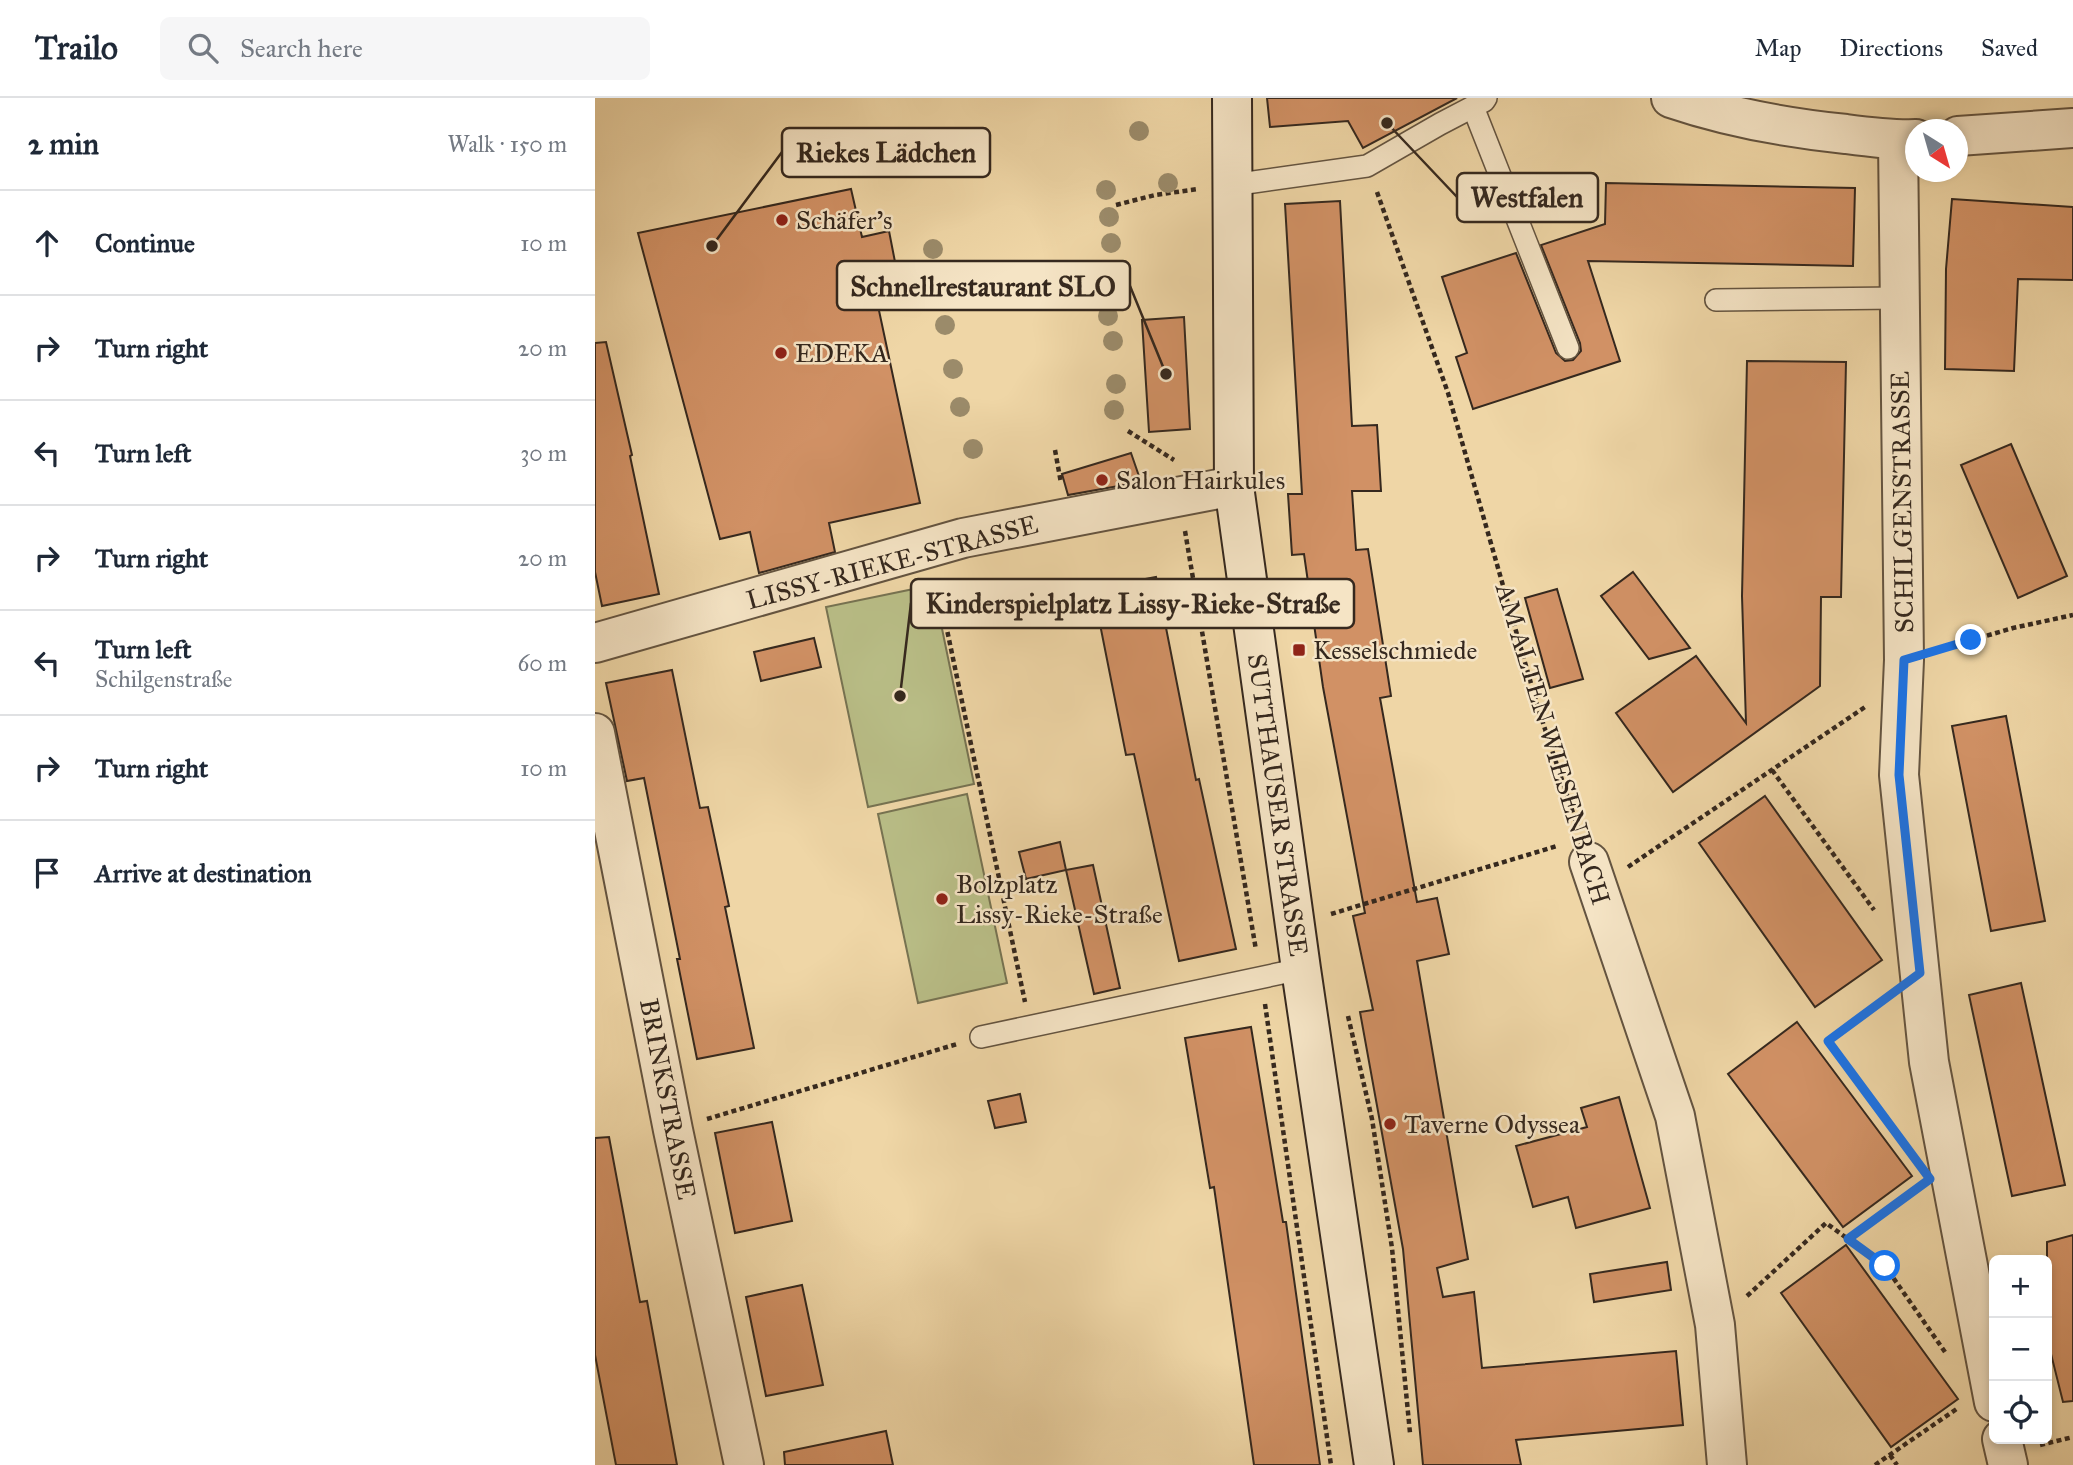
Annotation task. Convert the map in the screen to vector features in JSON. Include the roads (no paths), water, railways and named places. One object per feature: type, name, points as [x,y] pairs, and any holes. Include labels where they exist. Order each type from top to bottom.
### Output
[{"type":"street","name":"SUTTHAUSER STRASSE","points":[[1232,98],[1216,187],[1234,485],[1301,969],[1374,1465]]},
{"type":"street","points":[[1671,98],[1701,108],[1802,129],[1905,139]]},
{"type":"street","points":[[1968,135],[2073,128]]},
{"type":"street","name":"SCHILGENSTRASSE","points":[[1905,182],[1900,298],[1904,670],[1899,775],[1929,1062],[1981,1402]]},
{"type":"street","name":"LISSY-RIEKE-STRASSE","points":[[595,643],[963,538],[1234,485]]},
{"type":"street","name":"BRINKSTRASSE","points":[[595,733],[673,1130],[744,1465]]},
{"type":"street","name":"AM ALTEN WIESENBACH","points":[[1593,875],[1675,1116],[1715,1325],[1727,1465]]},
{"type":"street","points":[[2003,1444],[2008,1465]]},
{"type":"lane","points":[[1216,187],[1367,166],[1480,103],[1568,348]]},
{"type":"lane","points":[[1716,300],[1900,298]]},
{"type":"lane","points":[[981,1037],[1301,969]]},
{"type":"place","name":"Westfalen","points":[[1387,123]]},
{"type":"place","name":"Schäfer's","points":[[782,220]]},
{"type":"place","name":"Riekes Lädchen","points":[[712,246]]},
{"type":"place","name":"EDEKA","points":[[781,353]]},
{"type":"place","name":"Schnellrestaurant SLO","points":[[1166,374]]},
{"type":"place","name":"Salon Hairkules","points":[[1102,480]]},
{"type":"place","name":"Kesselschmiede","points":[[1299,650]]},
{"type":"place","name":"Kinderspielplatz Lissy-Rieke-Straße","points":[[900,696]]},
{"type":"place","name":"Bolzplatz Lissy-Rieke-Straße","points":[[942,899]]},
{"type":"place","name":"Taverne Odyssea","points":[[1390,1124]]}]
